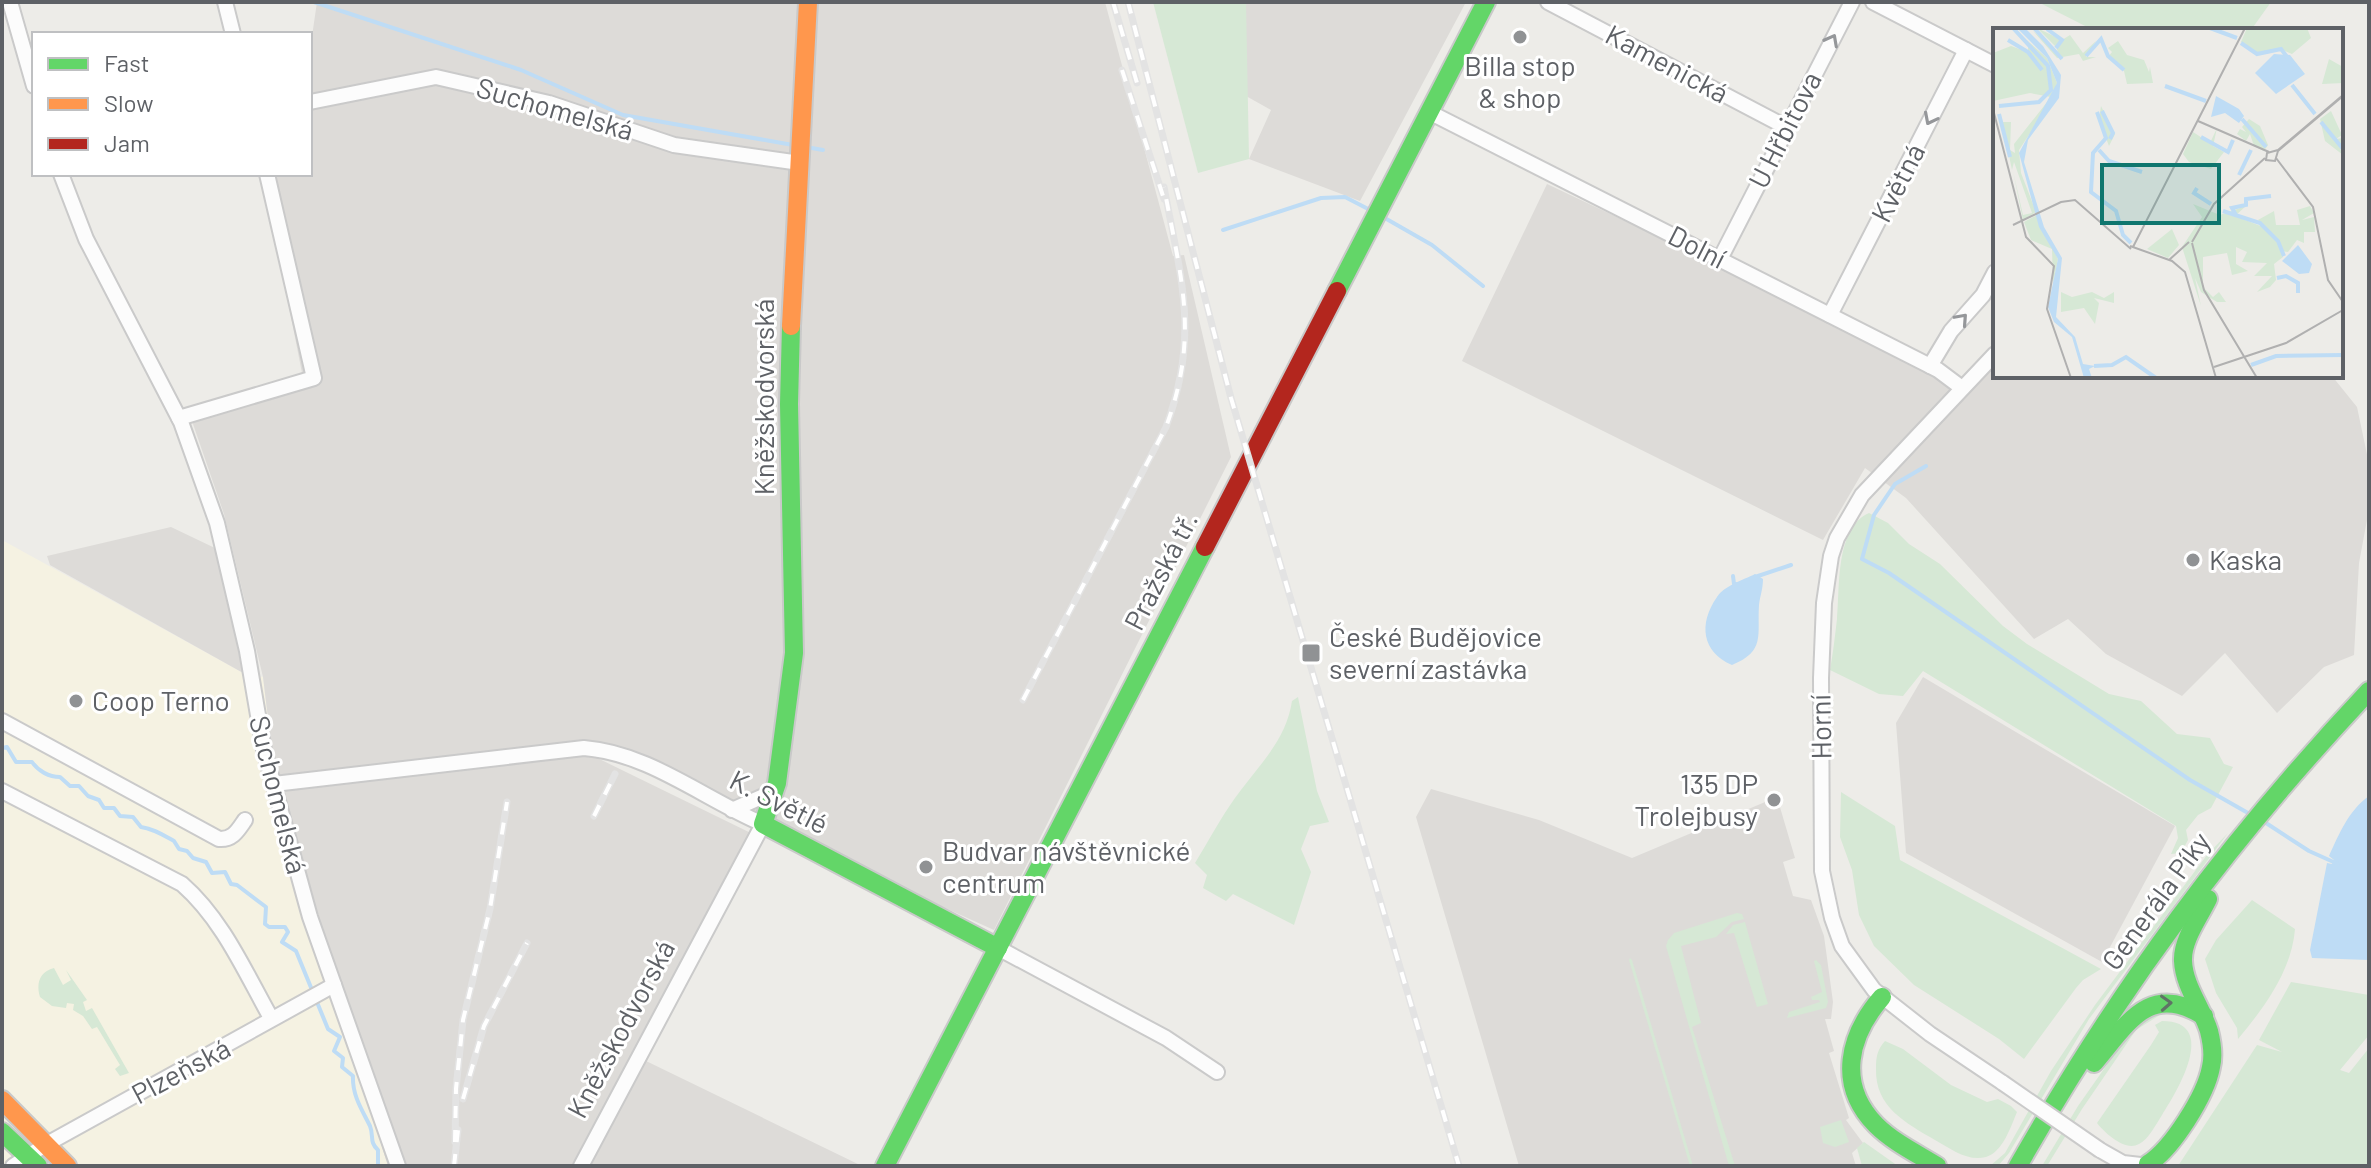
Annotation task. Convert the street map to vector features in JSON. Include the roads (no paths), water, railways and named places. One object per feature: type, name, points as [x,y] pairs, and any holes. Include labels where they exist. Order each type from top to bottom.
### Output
[{"type":"main road","name":"Kněžskodvorská","points":[[763,824],[775,791],[794,653],[789,404],[792,285],[808,2]]},
{"type":"main road","name":"Pražská tř.","points":[[885,1166],[1486,2]]},
{"type":"main road","name":"Generála Píky","points":[[2018,1166],[2050,1108],[2143,963],[2369,691]]},
{"type":"main road","name":"Generála Píky","points":[[2282,795],[2369,711]]},
{"type":"main road","name":"K. Světlé","points":[[763,824],[998,948]]},
{"type":"main road","name":"Generála Píky","points":[[2035,1166],[2094,1063],[2153,973],[2208,899],[2246,838]]},
{"type":"main road","points":[[2149,1165],[2167,1147],[2205,1086],[2214,1052],[2210,1028],[2186,976],[2183,956],[2208,899]]},
{"type":"main road","points":[[1882,997],[1863,1019],[1850,1055],[1856,1093],[1873,1122],[1892,1139],[1937,1166]]},
{"type":"main road","points":[[2094,1063],[2136,1016],[2152,1003],[2178,1001],[2204,1016]]},
{"type":"main road","points":[[2,1100],[67,1166]]},
{"type":"main road","points":[[2007,1166],[2050,1108]]},
{"type":"main road","points":[[2,1132],[26,1163]]},
{"type":"street","points":[[10,2],[32,79]]},
{"type":"street","points":[[225,2],[232,32]]},
{"type":"street","name":"Kamenická","points":[[1548,2],[1786,127]]},
{"type":"street","name":"U Hřbitova","points":[[1720,259],[1852,2]]},
{"type":"street","points":[[1873,2],[1993,64]]},
{"type":"street","name":"Květná","points":[[1830,315],[1966,50]]},
{"type":"street","name":"Suchomelská","points":[[312,102],[436,77],[549,103],[674,145],[801,150]]},
{"type":"street","name":"Dolní","points":[[1429,112],[1930,366],[1962,388]]},
{"type":"street","name":"Suchomelská","points":[[62,176],[86,239],[179,418],[217,523],[247,651],[256,714],[328,988],[398,1166]]},
{"type":"street","points":[[179,418],[314,378],[267,176]]},
{"type":"street","points":[[1930,366],[1951,331],[1983,295],[1993,276]]},
{"type":"street","name":"Horní","points":[[1993,356],[1862,495],[1837,538],[1826,575],[1821,678],[1822,871],[1832,918],[1842,946],[1882,997],[1930,1034],[2100,1150],[2132,1166],[2149,1165]]},
{"type":"street","points":[[2,721],[219,839],[227,840],[233,836],[245,820]]},
{"type":"street","name":"K. Světlé","points":[[274,784],[584,748],[605,750],[643,762],[763,824]]},
{"type":"street","points":[[2,791],[182,884],[198,898],[226,938],[271,1018]]},
{"type":"street","points":[[732,810],[775,791]]},
{"type":"street","name":"Kněžskodvorská","points":[[581,1166],[763,824]]},
{"type":"street","name":"K. Světlé","points":[[998,948],[1166,1038],[1217,1072]]},
{"type":"street","name":"Plzeňská","points":[[26,1163],[45,1145],[328,988]]},
{"type":"water","points":[[1755,574],[1763,579],[1758,641],[1750,654],[1732,665],[1714,653],[1709,645],[1705,627],[1707,617],[1720,593]]},
{"type":"water","points":[[2369,796],[2369,960],[2312,958],[2310,950],[2327,863],[2332,864],[2334,860],[2329,856],[2350,815]]},
{"type":"waterway","points":[[314,2],[521,70],[623,115],[793,145]]},
{"type":"waterway","points":[[806,147],[823,150]]},
{"type":"waterway","points":[[1223,230],[1321,198],[1345,197],[1372,211]]},
{"type":"waterway","points":[[1383,217],[1432,245],[1483,286]]},
{"type":"waterway","points":[[1926,466],[1895,484],[1874,515],[1862,559],[1889,573],[2190,780],[2248,813]]},
{"type":"waterway","points":[[1755,577],[1791,565]]},
{"type":"waterway","points":[[1733,576],[1736,584]]},
{"type":"waterway","points":[[2,748],[7,747],[16,762],[32,762],[44,773],[60,777],[70,786],[79,786],[88,796],[99,800],[104,808],[114,808],[120,816],[133,817],[141,827],[174,841],[179,849],[206,862],[212,873],[225,872],[231,884],[237,885],[266,907],[265,924],[285,927],[288,932],[282,942],[296,951],[328,1029],[340,1037],[334,1051],[343,1058],[342,1067],[353,1076],[356,1096],[378,1150],[378,1166]]},
{"type":"waterway","points":[[2266,823],[2309,851],[2338,864]]},
{"type":"railway","points":[[1113,2],[1137,83]]},
{"type":"railway","points":[[1128,2],[1231,398],[1459,1166]]},
{"type":"railway","points":[[1122,70],[1164,199]]},
{"type":"railway","points":[[1023,700],[1166,427],[1176,394],[1185,335],[1184,307],[1164,187]]},
{"type":"railway","points":[[594,816],[615,774]]},
{"type":"railway","points":[[455,1142],[456,1089],[463,1020],[490,909],[507,802]]},
{"type":"railway","points":[[463,1099],[484,1026],[527,943]]},
{"type":"railway","points":[[454,1166],[458,1130]]},
{"type":"place","name":"Billa stop & shop","points":[[1520,37]]},
{"type":"place","name":"Kaska","points":[[2193,560]]},
{"type":"place","name":"České Budějovice severní zastávka","points":[[1311,653]]},
{"type":"place","name":"Coop Terno","points":[[76,701]]},
{"type":"place","name":"135 DP Trolejbusy","points":[[1774,800]]},
{"type":"place","name":"Budvar návštěvnické centrum","points":[[926,867]]}]
